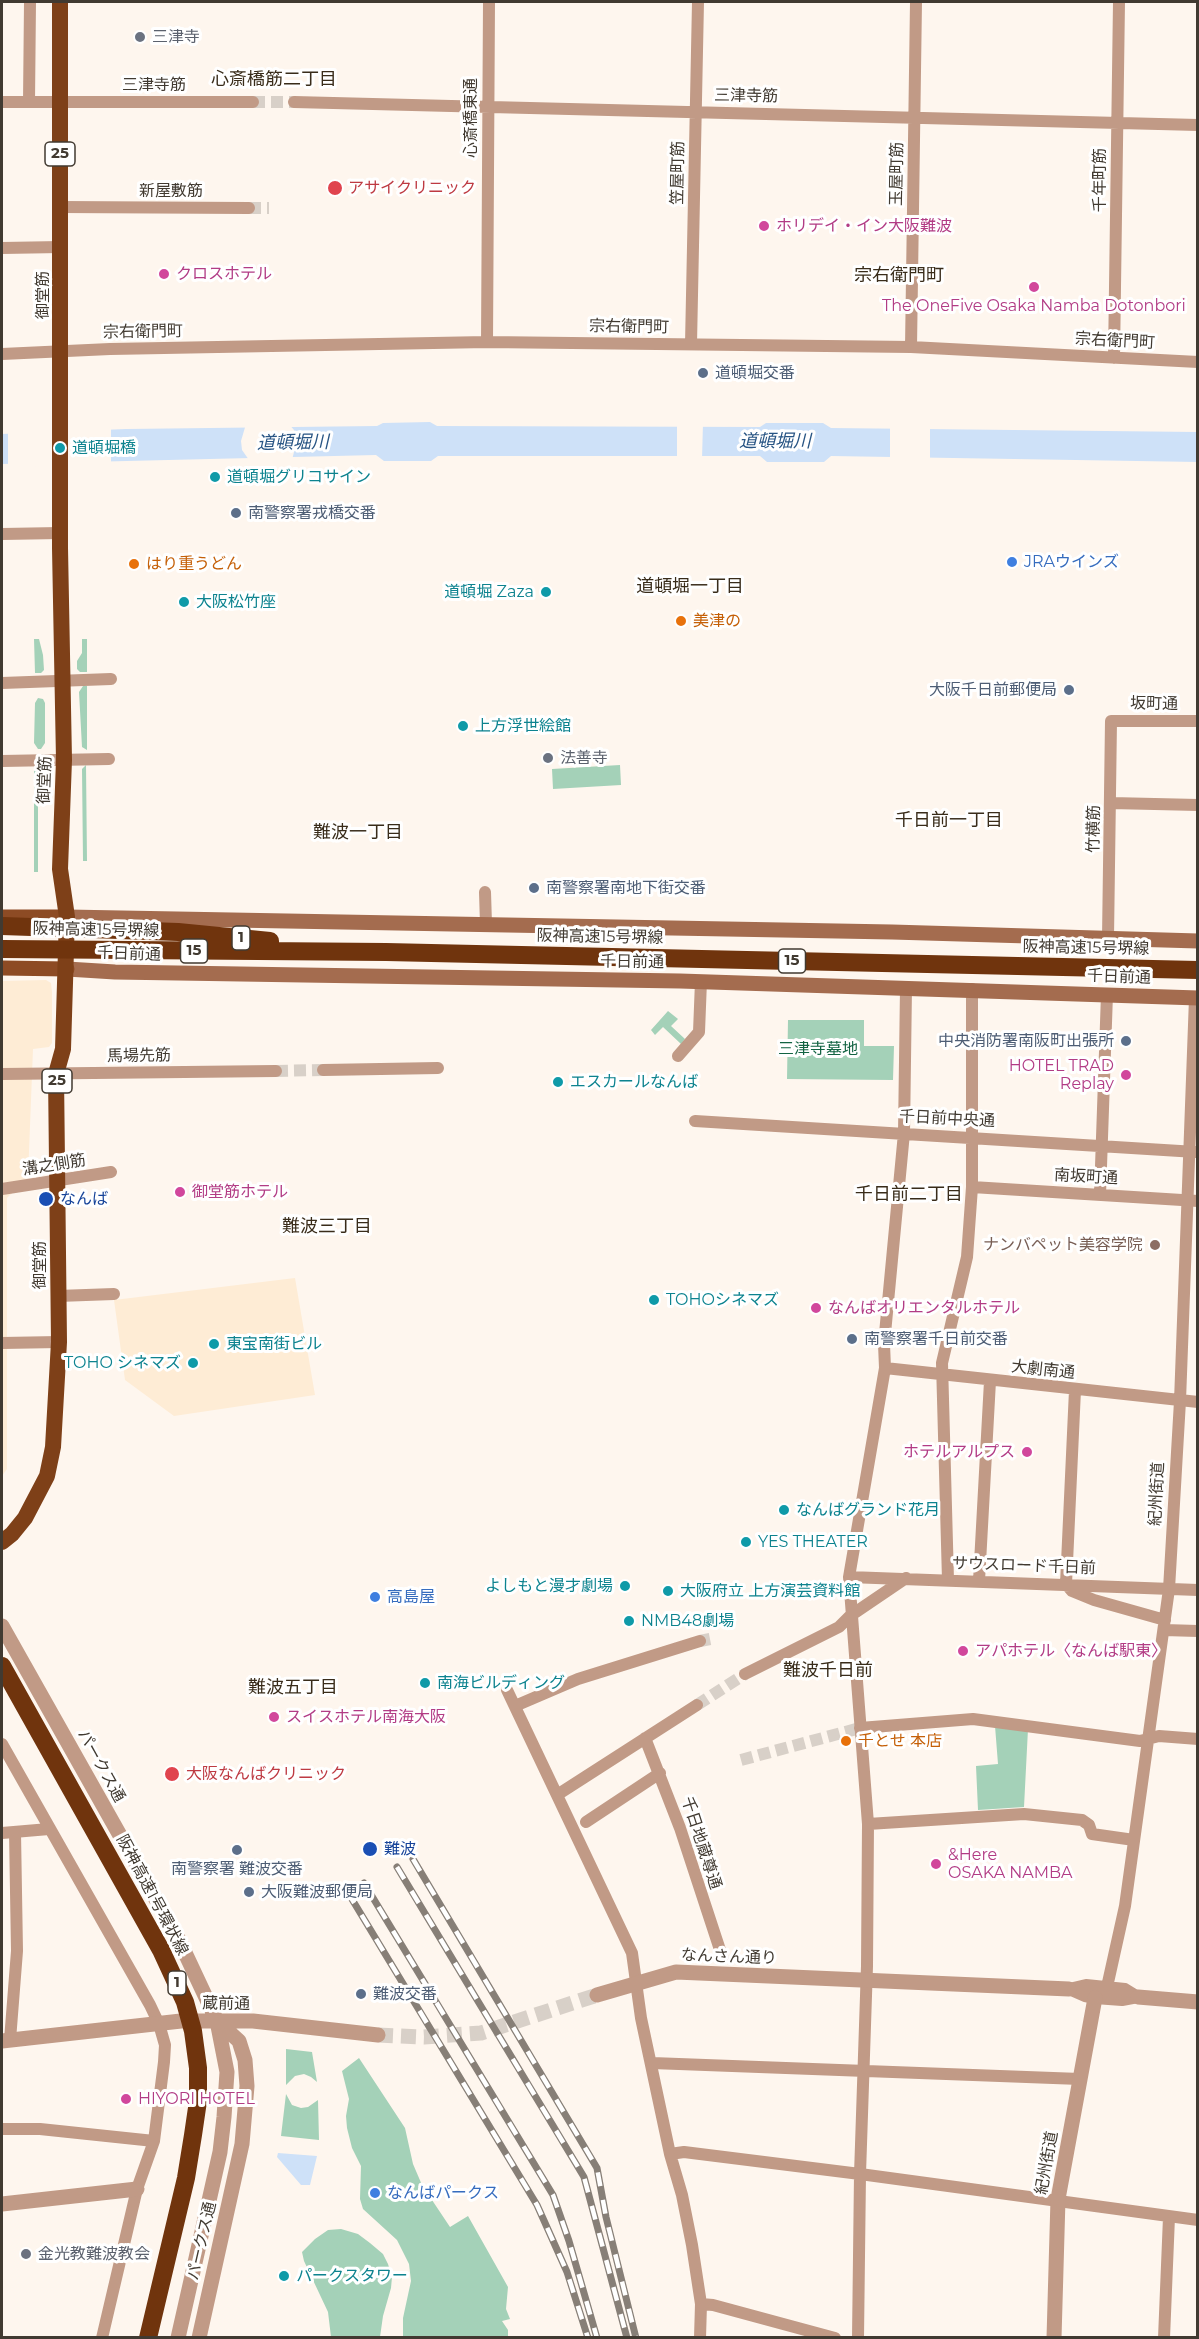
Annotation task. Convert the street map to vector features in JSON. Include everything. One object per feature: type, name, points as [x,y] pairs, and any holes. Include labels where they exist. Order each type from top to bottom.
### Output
[{"type":"highway","name":"御堂筋","points":[[2,1542],[25,1518],[47,1476],[53,1447],[59,1342],[57,1074],[63,1049],[67,969],[67,917],[60,869],[64,760],[60,533],[60,2]]},
{"type":"highway","name":"1","points":[[2,926],[178,932],[386,952]]},
{"type":"highway","name":"阪神高速15号堺線","points":[[2,949],[386,952],[1197,970]]},
{"type":"highway","name":"阪神高速1号環状線","points":[[2,1666],[161,1950],[185,2002],[194,2031],[198,2068],[198,2102],[194,2135],[148,2337]]},
{"type":"main road","points":[[2,917],[486,924],[1197,941]]},
{"type":"main road","points":[[2,968],[67,969]]},
{"type":"main road","name":"千日前通","points":[[67,969],[115,972],[701,981],[1196,998]]},
{"type":"street","points":[[2,102],[29,102],[30,2]]},
{"type":"street","name":"心斎橋東通","points":[[487,342],[489,2]]},
{"type":"street","name":"笠屋町筋","points":[[691,344],[698,2]]},
{"type":"street","name":"玉屋町筋","points":[[911,347],[916,2]]},
{"type":"street","name":"千年町筋","points":[[1114,358],[1119,2]]},
{"type":"street","name":"三津寺筋","points":[[29,102],[253,102]]},
{"type":"street","name":"三津寺筋","points":[[294,102],[1197,125]]},
{"type":"street","name":"新屋敷筋","points":[[60,207],[249,208]]},
{"type":"street","points":[[2,248],[61,247]]},
{"type":"street","name":"宗右衛門町","points":[[2,354],[92,349],[487,342],[911,347],[1197,362]]},
{"type":"street","points":[[2,534],[60,533]]},
{"type":"street","points":[[2,683],[111,679]]},
{"type":"street","name":"坂町通","points":[[1111,720],[1197,722]]},
{"type":"street","name":"竹横筋","points":[[1108,938],[1111,720]]},
{"type":"street","points":[[2,761],[109,759]]},
{"type":"street","points":[[1111,803],[1197,805]]},
{"type":"street","points":[[485,892],[486,924]]},
{"type":"street","points":[[678,1056],[699,1032],[701,981]]},
{"type":"street","points":[[858,2337],[868,1824],[850,1616],[849,1577],[885,1368],[884,1344],[904,1133],[906,988]]},
{"type":"street","points":[[948,1580],[942,1363],[967,1257],[972,1187],[972,989]]},
{"type":"street","points":[[1100,1195],[1107,994]]},
{"type":"street","name":"紀州街道","points":[[1107,1987],[1125,1906],[1169,1589],[1193,1201],[1196,998]]},
{"type":"street","points":[[323,1070],[438,1068]]},
{"type":"street","name":"馬場先筋","points":[[2,1074],[276,1071]]},
{"type":"street","name":"千日前中央通","points":[[695,1121],[1194,1151]]},
{"type":"street","name":"溝之側筋","points":[[2,1189],[59,1182],[111,1172]]},
{"type":"street","name":"南坂町通","points":[[972,1187],[1180,1198],[1193,1201]]},
{"type":"street","points":[[58,1296],[114,1294]]},
{"type":"street","points":[[2,1343],[59,1342]]},
{"type":"street","name":"大劇南通","points":[[885,1368],[1197,1402]]},
{"type":"street","points":[[979,1581],[990,1381]]},
{"type":"street","points":[[1075,1390],[1066,1584],[1072,1591],[1094,1600],[1165,1624],[1197,1631]]},
{"type":"street","name":"サウスロード千日前","points":[[849,1577],[1197,1590]]},
{"type":"street","points":[[745,1674],[839,1627],[850,1616],[906,1578]]},
{"type":"street","name":"パークス通","points":[[2,1626],[179,1940],[217,2021],[227,2072],[220,2152],[178,2337]]},
{"type":"street","points":[[515,1706],[578,1679],[700,1641]]},
{"type":"street","points":[[507,1690],[632,1953],[638,1982],[641,2018],[670,2154],[682,2194],[701,2304],[700,2337]]},
{"type":"street","points":[[557,1795],[697,1705]]},
{"type":"street","points":[[860,1728],[973,1719],[1140,1741],[1159,1736],[1197,1739]]},
{"type":"street","name":"千日地蔵尊通","points":[[645,1738],[680,1828],[723,1959]]},
{"type":"street","points":[[2,1744],[159,2024],[165,2045],[154,2141],[137,2189],[102,2337]]},
{"type":"street","points":[[586,1822],[660,1773]]},
{"type":"street","points":[[868,1824],[1024,1814],[1082,1820],[1089,1825],[1092,1834],[1134,1840]]},
{"type":"street","points":[[2,1833],[49,1829]]},
{"type":"street","points":[[6,2040],[17,1951],[15,1832]]},
{"type":"street","name":"なんさん通り","points":[[638,1982],[676,1972],[1069,1989],[1086,1985],[1125,1989],[1138,1997]]},
{"type":"street","points":[[597,1995],[638,1982]]},
{"type":"street","name":"なんさん通り","points":[[1069,1989],[1095,1998],[1122,2000],[1138,1997],[1197,2002]]},
{"type":"street","name":"紀州街道","points":[[1054,2337],[1058,2199],[1095,1998]]},
{"type":"street","name":"パークス通","points":[[198,2337],[242,2145],[248,2086],[245,2060],[239,2040],[217,2021]]},
{"type":"street","name":"蔵前通","points":[[6,2040],[159,2024],[217,2021],[253,2022],[378,2035]]},
{"type":"street","points":[[652,2063],[1080,2079]]},
{"type":"street","points":[[2,2129],[40,2129],[154,2141]]},
{"type":"street","points":[[670,2154],[684,2152],[860,2174],[1058,2199],[1197,2220]]},
{"type":"street","points":[[2,2204],[137,2189]]},
{"type":"street","points":[[1164,2337],[1170,2217]]},
{"type":"street","points":[[701,2304],[713,2305],[835,2337]]},
{"type":"shaded area","points":[[46,980],[51,983],[52,992],[52,1043],[49,1047],[33,1049],[28,1177],[7,1198],[7,1469],[2,1476],[2,981]]},
{"type":"shaded area","name":"東宝南街ビル","points":[[295,1278],[315,1395],[174,1416],[125,1380],[114,1300]]},
{"type":"green space","points":[[34,639],[39,639],[43,655],[44,670],[41,673],[35,673]]},
{"type":"green space","points":[[82,639],[87,639],[87,672],[80,672],[77,669],[77,661],[82,653]]},
{"type":"green space","points":[[83,686],[87,686],[87,750],[82,747],[79,692]]},
{"type":"green space","points":[[38,698],[43,699],[45,703],[45,743],[41,749],[38,749],[34,743],[35,703]]},
{"type":"green space","points":[[86,765],[87,861],[83,861],[82,769]]},
{"type":"green space","points":[[620,765],[621,785],[553,789],[552,769]]},
{"type":"green space","points":[[34,768],[42,771],[44,776],[44,792],[38,801],[38,872],[34,872]]},
{"type":"green space","points":[[668,1011],[678,1019],[671,1026],[685,1039],[681,1044],[663,1027],[655,1035],[651,1030]]},
{"type":"green space","name":"三津寺墓地","points":[[788,1020],[864,1020],[864,1046],[894,1046],[893,1080],[787,1079]]},
{"type":"green space","points":[[995,1726],[1028,1729],[1024,1807],[978,1810],[976,1766],[998,1764]]},
{"type":"green space","points":[[286,2049],[312,2052],[317,2082],[304,2074],[295,2076],[286,2085]]},
{"type":"green space","points":[[359,2058],[405,2128],[413,2164],[422,2185],[450,2227],[468,2216],[508,2287],[506,2309],[510,2319],[502,2321],[508,2330],[508,2337],[403,2337],[403,2318],[411,2281],[409,2264],[397,2240],[363,2209],[360,2199],[361,2166],[352,2148],[347,2128],[346,2116],[349,2099],[342,2071]]},
{"type":"green space","points":[[286,2094],[292,2105],[301,2108],[308,2107],[318,2100],[319,2140],[281,2136]]},
{"type":"green space","points":[[341,2229],[358,2234],[383,2254],[388,2264],[392,2277],[391,2288],[380,2337],[331,2337],[328,2312],[302,2252],[328,2230]]},
{"type":"water","name":"道頓堀川","points":[[430,422],[437,426],[760,427],[766,423],[823,423],[831,428],[1197,432],[1198,462],[831,456],[824,462],[767,462],[760,456],[438,456],[431,461],[384,461],[376,455],[2,464],[2,434],[126,429],[377,426],[383,423]]},
{"type":"water","points":[[278,2153],[317,2156],[310,2185],[301,2185],[277,2157]]},
{"type":"pier","points":[[288,423],[294,430],[297,440],[292,460],[249,460],[242,450],[241,441],[246,424]]},
{"type":"pier","points":[[677,423],[703,423],[702,459],[677,459]]},
{"type":"pier","points":[[890,425],[930,425],[930,461],[890,460]]},
{"type":"pier","points":[[111,427],[111,464],[8,467],[8,431]]},
{"type":"tunnel","points":[[253,102],[294,102]]},
{"type":"tunnel","points":[[249,208],[269,208]]},
{"type":"tunnel","points":[[276,1071],[323,1070]]},
{"type":"tunnel","points":[[700,1641],[710,1639]]},
{"type":"tunnel","points":[[697,1705],[745,1674]]},
{"type":"tunnel","points":[[741,1760],[860,1728]]},
{"type":"tunnel","points":[[378,2035],[424,2037],[481,2033],[597,1995]]},
{"type":"railway","points":[[413,1859],[597,2168],[606,2217],[636,2338]]},
{"type":"railway","points":[[397,1867],[584,2177],[627,2338]]},
{"type":"railway","points":[[364,1883],[553,2195],[597,2338]]},
{"type":"railway","points":[[347,1891],[537,2205],[567,2272],[588,2338]]},
{"type":"place","name":"三津寺","points":[[140,37]]},
{"type":"place","name":"アサイクリニック","points":[[335,188]]},
{"type":"place","name":"ホリデイ・イン大阪難波","points":[[764,226]]},
{"type":"place","name":"クロスホテル","points":[[164,274]]},
{"type":"place","name":"The OneFive Osaka Namba Dotonbori","points":[[1034,287]]},
{"type":"place","name":"道頓堀交番","points":[[703,373]]},
{"type":"place","name":"道頓堀橋","points":[[60,448]]},
{"type":"place","name":"道頓堀グリコサイン","points":[[215,477]]},
{"type":"place","name":"南警察署戎橋交番","points":[[236,513]]},
{"type":"place","name":"JRAウインズ","points":[[1012,562]]},
{"type":"place","name":"はり重うどん","points":[[134,564]]},
{"type":"place","name":"道頓堀 Zaza","points":[[546,592]]},
{"type":"place","name":"大阪松竹座","points":[[184,602]]},
{"type":"place","name":"美津の","points":[[681,621]]},
{"type":"place","name":"大阪千日前郵便局","points":[[1069,690]]},
{"type":"place","name":"上方浮世絵館","points":[[463,726]]},
{"type":"place","name":"法善寺","points":[[548,758]]},
{"type":"place","name":"南警察署南地下街交番","points":[[534,888]]},
{"type":"place","name":"中央消防署南阪町出張所","points":[[1126,1041]]},
{"type":"place","name":"HOTEL TRAD Replay","points":[[1126,1075]]},
{"type":"place","name":"エスカールなんば","points":[[558,1082]]},
{"type":"place","name":"御堂筋ホテル","points":[[180,1192]]},
{"type":"place","name":"なんば","points":[[46,1199]]},
{"type":"place","name":"ナンバペット美容学院","points":[[1155,1245]]},
{"type":"place","name":"TOHOシネマズ","points":[[654,1300]]},
{"type":"place","name":"なんばオリエンタルホテル","points":[[816,1308]]},
{"type":"place","name":"南警察署千日前交番","points":[[852,1339]]},
{"type":"place","name":"東宝南街ビル","points":[[214,1344]]},
{"type":"place","name":"TOHO シネマズ","points":[[193,1363]]},
{"type":"place","name":"ホテルアルプス","points":[[1027,1452]]},
{"type":"place","name":"なんばグランド花月","points":[[784,1510]]},
{"type":"place","name":"YES THEATER","points":[[746,1542]]},
{"type":"place","name":"よしもと漫才劇場","points":[[625,1586]]},
{"type":"place","name":"大阪府立 上方演芸資料館","points":[[668,1591]]},
{"type":"place","name":"高島屋","points":[[375,1597]]},
{"type":"place","name":"NMB48劇場","points":[[629,1621]]},
{"type":"place","name":"アパホテル〈なんば駅東〉","points":[[963,1651]]},
{"type":"place","name":"南海ビルディング","points":[[425,1683]]},
{"type":"place","name":"スイスホテル南海大阪","points":[[274,1717]]},
{"type":"place","name":"千とせ 本店","points":[[846,1741]]},
{"type":"place","name":"大阪なんばクリニック","points":[[172,1774]]},
{"type":"place","name":"難波","points":[[370,1849]]},
{"type":"place","name":"南警察署 難波交番","points":[[237,1850]]},
{"type":"place","name":"&Here OSAKA NAMBA","points":[[936,1864]]},
{"type":"place","name":"大阪難波郵便局","points":[[249,1892]]},
{"type":"place","name":"難波交番","points":[[361,1994]]},
{"type":"place","name":"HIYORI HOTEL","points":[[126,2099]]},
{"type":"place","name":"なんばパークス","points":[[375,2193]]},
{"type":"place","name":"金光教難波教会","points":[[26,2254]]},
{"type":"place","name":"パークスタワー","points":[[284,2276]]},
{"type":"district","name":"心斎橋筋二丁目","points":[[274,80]]},
{"type":"district","name":"宗右衛門町","points":[[899,276]]},
{"type":"district","name":"道頓堀一丁目","points":[[690,587]]},
{"type":"district","name":"千日前一丁目","points":[[949,821]]},
{"type":"district","name":"難波一丁目","points":[[358,833]]},
{"type":"district","name":"千日前二丁目","points":[[909,1195]]},
{"type":"district","name":"難波三丁目","points":[[327,1227]]},
{"type":"district","name":"難波千日前","points":[[828,1671]]},
{"type":"district","name":"難波五丁目","points":[[293,1688]]}]
